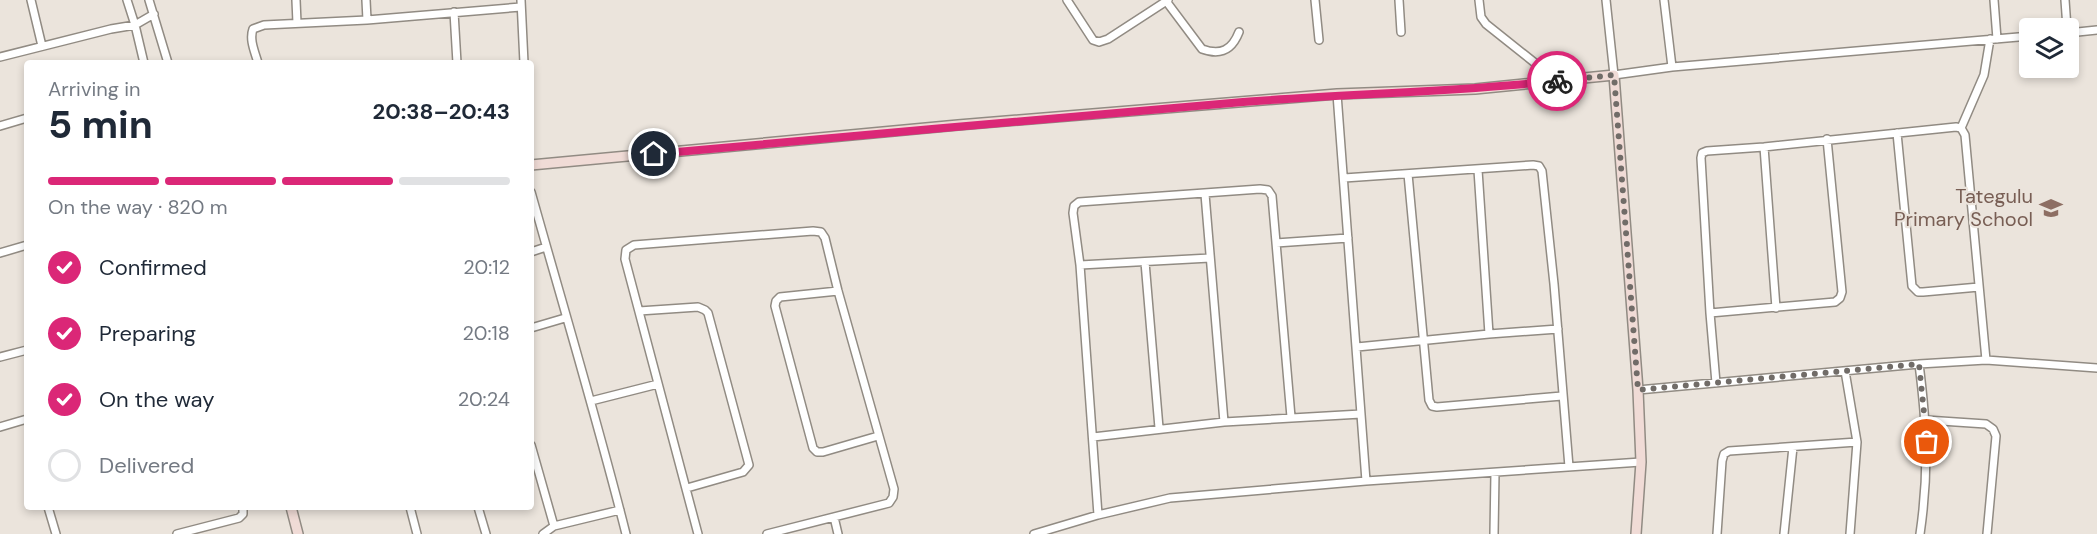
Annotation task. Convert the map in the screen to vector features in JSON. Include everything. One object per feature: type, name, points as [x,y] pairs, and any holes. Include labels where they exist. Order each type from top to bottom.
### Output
[{"type":"street","points":[[31,0],[42,46]]},
{"type":"street","points":[[127,0],[143,60]]},
{"type":"street","points":[[149,0],[167,60]]},
{"type":"street","points":[[296,0],[297,23]]},
{"type":"street","points":[[366,0],[367,20]]},
{"type":"street","points":[[1067,0],[1093,40],[1099,42],[1108,39],[1167,1],[1202,49],[1210,52],[1228,49],[1235,42],[1239,32]]},
{"type":"street","points":[[1315,0],[1319,40]]},
{"type":"street","points":[[1399,0],[1401,32]]},
{"type":"street","points":[[1479,0],[1481,16],[1486,24],[1540,67],[1546,82]]},
{"type":"street","points":[[1606,0],[1614,75],[1638,390],[1641,462],[1636,534]]},
{"type":"street","points":[[1664,0],[1672,68]]},
{"type":"street","points":[[1961,128],[1984,75],[1993,39],[1994,0]]},
{"type":"street","points":[[2065,0],[2067,18]]},
{"type":"street","points":[[257,60],[251,38],[253,29],[264,25],[367,20],[521,4],[524,60]]},
{"type":"street","points":[[454,12],[457,60]]},
{"type":"street","points":[[0,57],[135,25],[154,14]]},
{"type":"street","points":[[2079,31],[2097,30]]},
{"type":"street","points":[[534,165],[958,125],[1337,94],[1475,89],[1672,68],[2019,37]]},
{"type":"street","points":[[1337,94],[1366,481]]},
{"type":"street","points":[[0,126],[24,119]]},
{"type":"street","points":[[1716,383],[1702,153],[1827,139],[1961,128]]},
{"type":"street","points":[[1961,128],[1965,135],[1986,360]]},
{"type":"street","points":[[1897,133],[1912,286],[1918,292],[1979,287]]},
{"type":"street","points":[[1710,314],[1835,302],[1840,298],[1842,292],[1827,139]]},
{"type":"street","points":[[1764,147],[1776,308]]},
{"type":"street","points":[[1344,178],[1539,166],[1542,171],[1558,330],[1569,467]]},
{"type":"street","points":[[1478,170],[1489,334]]},
{"type":"street","points":[[1408,174],[1429,400],[1432,405],[1437,407],[1562,396]]},
{"type":"street","points":[[1098,515],[1080,265],[1073,213],[1074,206],[1079,202],[1268,190],[1272,196],[1290,417]]},
{"type":"street","points":[[1205,194],[1224,422]]},
{"type":"street","points":[[534,203],[565,318],[591,401],[626,534]]},
{"type":"street","points":[[698,534],[624,255],[626,250],[634,245],[821,232],[825,238],[894,489],[893,497],[889,503],[767,534]]},
{"type":"street","points":[[1276,243],[1348,238]]},
{"type":"street","points":[[0,253],[24,246]]},
{"type":"street","points":[[534,251],[546,247]]},
{"type":"street","points":[[1080,265],[1210,258]]},
{"type":"street","points":[[1144,262],[1160,428]]},
{"type":"street","points":[[838,291],[780,297],[775,306],[813,448],[817,452],[823,452],[878,436]]},
{"type":"street","points":[[639,311],[698,308],[705,310],[749,465],[743,472],[687,488]]},
{"type":"street","points":[[534,327],[565,318]]},
{"type":"street","points":[[1357,347],[1489,334],[1558,330]]},
{"type":"street","points":[[0,357],[24,351]]},
{"type":"street","points":[[1638,390],[1845,370],[1986,360],[2097,368]]},
{"type":"street","points":[[1919,364],[1926,420],[1927,473],[1920,534]]},
{"type":"street","points":[[1845,370],[1857,442],[1850,534]]},
{"type":"street","points":[[591,401],[658,384]]},
{"type":"street","points":[[1093,437],[1224,422],[1361,414]]},
{"type":"street","points":[[0,427],[24,420]]},
{"type":"street","points":[[1926,420],[1986,424],[1993,429],[1996,436],[1987,534]]},
{"type":"street","points":[[1717,534],[1724,454],[1729,451],[1857,442]]},
{"type":"street","points":[[1784,534],[1793,447]]},
{"type":"street","points":[[534,456],[554,526]]},
{"type":"street","points":[[1034,534],[1098,515],[1170,498],[1366,481],[1641,462]]},
{"type":"street","points":[[1494,534],[1495,473]]},
{"type":"street","points":[[49,510],[56,534]]},
{"type":"street","points":[[177,534],[193,532],[240,518],[243,510]]},
{"type":"street","points":[[292,510],[298,534]]},
{"type":"street","points":[[411,510],[417,534]]},
{"type":"street","points":[[479,510],[486,534]]},
{"type":"street","points":[[543,534],[554,526],[620,510]]},
{"type":"street","points":[[834,517],[838,534]]},
{"type":"way so far","points":[[1557,81],[1614,75],[1638,390],[1919,364],[1927,442]]},
{"type":"place","name":"Tategulu Primary School","points":[[2051,208]]},
{"type":"route","points":[[654,154],[958,125],[1337,94],[1475,89],[1557,81]]}]
